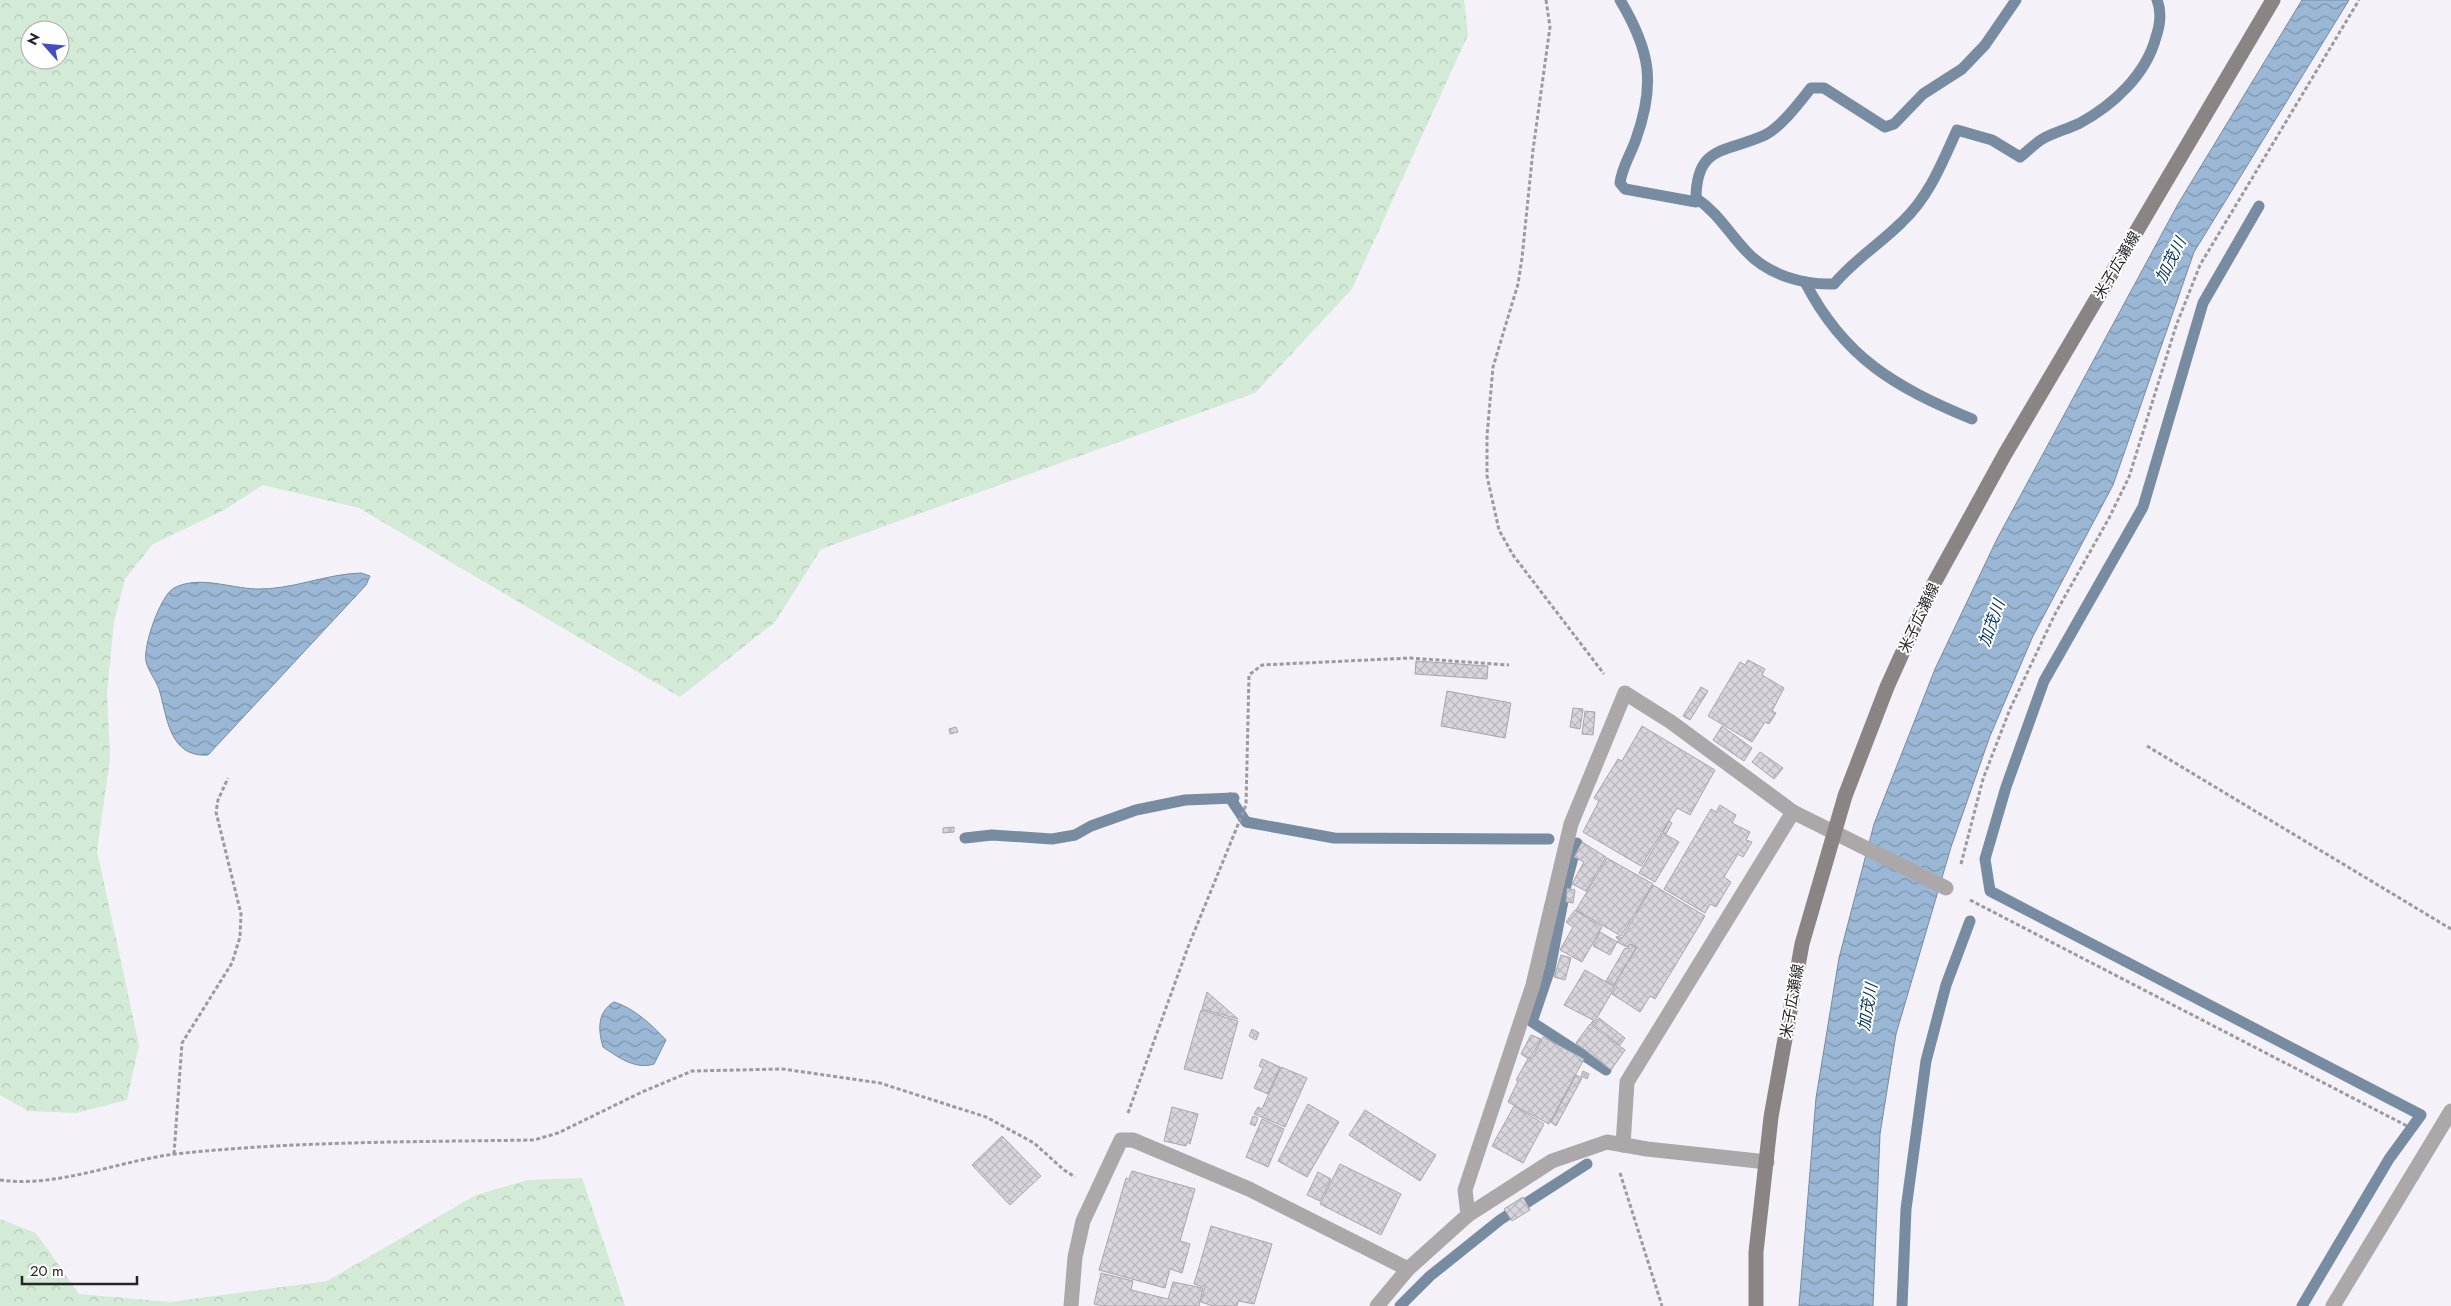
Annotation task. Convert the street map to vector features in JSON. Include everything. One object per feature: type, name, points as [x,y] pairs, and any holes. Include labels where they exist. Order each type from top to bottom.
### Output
[{"type":"main road","name":"米子広瀬線","points":[[1756,1306],[1756,1252],[1771,1117],[1802,944],[1844,796],[1887,688],[1933,585],[2005,454],[2273,0]]},
{"type":"street","points":[[1468,1215],[1465,1190],[1533,984],[1571,824],[1625,693],[1671,722],[1793,812],[1950,890]]},
{"type":"street","points":[[1623,1145],[1627,1082],[1793,812]]},
{"type":"street","points":[[2333,1306],[2451,1111]]},
{"type":"street","points":[[1071,1306],[1075,1257],[1083,1221],[1121,1140],[1133,1140],[1249,1189],[1408,1269]]},
{"type":"street","points":[[1377,1306],[1408,1269],[1468,1215],[1552,1161],[1607,1142],[1767,1162]]},
{"type":"path","points":[[1546,0],[1550,27],[1533,150],[1522,258],[1518,284],[1493,367],[1487,436],[1487,476],[1499,530],[1512,555],[1602,673],[1625,693]]},
{"type":"path","points":[[2359,0],[2200,265],[2176,326],[2129,477],[2109,518],[2055,614],[2010,709],[1983,779],[1950,890],[2403,1124],[2435,1138]]},
{"type":"path","points":[[1121,1140],[1123,1126],[1184,957],[1246,805],[1249,675],[1262,665],[1410,658],[1509,665]]},
{"type":"path","points":[[2148,746],[2451,929]]},
{"type":"path","points":[[174,1154],[182,1043],[232,963],[240,938],[241,914],[216,812],[218,800],[228,778]]},
{"type":"path","points":[[0,1180],[45,1180],[174,1154],[302,1143],[534,1140],[558,1133],[642,1092],[692,1071],[783,1069],[880,1083],[986,1117],[1034,1143],[1064,1170],[1096,1190]]},
{"type":"path","points":[[1607,1142],[1619,1170],[1662,1306]]},
{"type":"green space","points":[[0,0],[1464,0],[1468,35],[1352,289],[1255,393],[821,549],[775,622],[680,697],[359,508],[263,485],[224,510],[153,544],[125,579],[114,622],[107,692],[110,759],[97,851],[139,1045],[127,1100],[76,1113],[28,1111],[0,1095]]},
{"type":"green space","points":[[582,1178],[625,1306],[0,1306],[0,1219],[36,1233],[79,1294],[170,1302],[327,1281],[476,1195],[528,1180]]},
{"type":"water","name":"加茂川","points":[[2302,0],[2349,0],[2194,252],[2113,485],[2033,636],[1990,736],[1951,847],[1896,1034],[1880,1134],[1873,1306],[1799,1306],[1816,1098],[1839,958],[1874,824],[1935,669],[1997,539],[2178,204]]},
{"type":"water","points":[[361,573],[370,576],[366,585],[208,755],[195,754],[177,742],[167,722],[159,689],[146,661],[147,644],[158,611],[163,601],[174,588],[184,584],[204,582],[269,589],[334,576]]},
{"type":"water","points":[[614,1002],[636,1013],[666,1040],[654,1064],[640,1065],[627,1062],[603,1047],[600,1022],[604,1011]]},
{"type":"building","points":[[1748,660],[1765,669],[1762,675],[1784,688],[1772,711],[1776,713],[1769,724],[1765,722],[1752,742],[1708,716],[1740,662],[1745,665]]},
{"type":"building","points":[[1416,661],[1488,666],[1487,679],[1415,674]]},
{"type":"building","points":[[1701,687],[1708,691],[1690,720],[1683,716]]},
{"type":"building","points":[[1447,691],[1511,703],[1505,738],[1441,726]]},
{"type":"building","points":[[1573,708],[1583,709],[1580,729],[1570,727]]},
{"type":"building","points":[[1585,711],[1595,712],[1593,735],[1582,734]]},
{"type":"building","points":[[1642,726],[1715,770],[1690,815],[1677,808],[1641,866],[1583,832],[1599,801],[1594,798],[1618,759],[1622,761]]},
{"type":"building","points":[[1722,726],[1752,748],[1744,761],[1713,740]]},
{"type":"building","points":[[956,727],[958,732],[950,734],[949,729]]},
{"type":"building","points":[[1760,752],[1783,768],[1774,779],[1752,762]]},
{"type":"building","points":[[1720,805],[1736,815],[1732,823],[1750,832],[1746,840],[1752,842],[1743,857],[1738,854],[1724,877],[1731,882],[1716,907],[1710,904],[1705,913],[1664,889],[1711,809],[1716,812]]},
{"type":"building","points":[[1669,821],[1672,823],[1666,834],[1663,832]]},
{"type":"building","points":[[954,827],[954,832],[943,833],[943,828]]},
{"type":"building","points":[[1663,833],[1679,842],[1655,882],[1639,873]]},
{"type":"building","points":[[1582,842],[1606,857],[1586,891],[1572,884],[1584,862],[1574,857]]},
{"type":"building","points":[[1607,858],[1653,884],[1621,936],[1576,910]]},
{"type":"building","points":[[1653,885],[1705,916],[1655,999],[1650,996],[1640,1012],[1612,994],[1617,987],[1614,985],[1637,947],[1630,944],[1627,947],[1617,942],[1619,939],[1616,938],[1617,936],[1622,938]]},
{"type":"building","points":[[1567,888],[1575,890],[1573,903],[1566,902]]},
{"type":"building","points":[[1575,910],[1602,927],[1582,962],[1560,950],[1573,927],[1566,922]]},
{"type":"building","points":[[1600,932],[1617,942],[1610,955],[1593,946]]},
{"type":"building","points":[[1630,944],[1636,948],[1614,985],[1606,981],[1625,948],[1627,949]]},
{"type":"building","points":[[1561,955],[1571,958],[1565,980],[1554,977]]},
{"type":"building","points":[[1585,970],[1615,987],[1595,1021],[1564,1005]]},
{"type":"building","points":[[1207,992],[1238,1019],[1202,1009]]},
{"type":"building","points":[[1201,1010],[1238,1021],[1222,1079],[1184,1069]]},
{"type":"building","points":[[1599,1018],[1625,1038],[1620,1045],[1591,1023],[1593,1021],[1595,1023]]},
{"type":"building","points":[[1590,1024],[1625,1050],[1611,1070],[1576,1043]]},
{"type":"building","points":[[1252,1029],[1259,1033],[1256,1040],[1249,1036]]},
{"type":"building","points":[[1531,1035],[1541,1039],[1531,1057],[1527,1058],[1521,1054]]},
{"type":"building","points":[[1543,1037],[1584,1059],[1549,1124],[1508,1102],[1518,1081],[1516,1080],[1529,1057],[1532,1059]]},
{"type":"building","points":[[1262,1059],[1280,1067],[1268,1094],[1254,1088],[1263,1068],[1259,1066]]},
{"type":"building","points":[[1281,1067],[1307,1078],[1285,1127],[1254,1114],[1258,1107],[1262,1109]]},
{"type":"building","points":[[1583,1071],[1589,1074],[1587,1079],[1581,1076]]},
{"type":"building","points":[[1576,1075],[1582,1078],[1556,1126],[1551,1122]]},
{"type":"building","points":[[1308,1104],[1339,1122],[1307,1177],[1278,1161]]},
{"type":"building","points":[[1514,1106],[1544,1124],[1523,1163],[1492,1146]]},
{"type":"building","points":[[1172,1107],[1198,1114],[1190,1144],[1187,1142],[1186,1146],[1164,1141]]},
{"type":"building","points":[[1365,1110],[1436,1155],[1420,1181],[1349,1135]]},
{"type":"building","points":[[1253,1116],[1258,1118],[1255,1126],[1250,1124]]},
{"type":"building","points":[[1262,1119],[1284,1129],[1268,1167],[1246,1157]]},
{"type":"building","points":[[1002,1136],[1041,1176],[1010,1205],[972,1165]]},
{"type":"building","points":[[1340,1164],[1401,1194],[1381,1235],[1320,1204]]},
{"type":"building","points":[[1132,1171],[1195,1189],[1180,1241],[1190,1244],[1182,1273],[1170,1269],[1165,1288],[1099,1270],[1126,1178],[1129,1179]]},
{"type":"building","points":[[1318,1172],[1331,1179],[1320,1201],[1307,1195]]},
{"type":"building","points":[[1523,1197],[1530,1210],[1512,1221],[1504,1209]]},
{"type":"building","points":[[1211,1226],[1272,1244],[1254,1304],[1238,1301],[1237,1306],[1213,1306],[1201,1302],[1205,1287],[1194,1284]]},
{"type":"building","points":[[1101,1273],[1133,1281],[1131,1290],[1168,1299],[1173,1282],[1203,1288],[1199,1306],[1103,1306],[1094,1304]]},
{"type":"waterway","points":[[1620,0],[1644,51],[1648,84],[1642,119],[1620,183],[1625,189],[1696,202],[1697,183],[1701,170],[1707,160],[1726,149],[1751,141],[1771,131],[1790,114],[1811,88],[1824,88],[1885,127],[1894,124],[1923,94],[1962,69],[1985,45],[2016,0]]},
{"type":"waterway","points":[[1696,198],[1717,216],[1746,251],[1765,266],[1775,272],[1798,280],[1810,283],[1834,284],[1850,267],[1894,230],[1920,202],[1934,179],[1957,130],[1992,140],[2020,157],[2041,140],[2080,123],[2116,98],[2127,88],[2145,64],[2151,51],[2159,23],[2160,9],[2157,0]]},
{"type":"waterway","points":[[2259,206],[2203,303],[2143,507],[2044,681],[2006,787],[1985,859],[1990,891],[2421,1115],[2389,1159],[2302,1306]]},
{"type":"waterway","points":[[1805,282],[1820,308],[1837,331],[1874,367],[1919,395],[1972,419]]},
{"type":"waterway","points":[[1230,798],[1246,822],[1334,838],[1549,839]]},
{"type":"waterway","points":[[965,838],[992,835],[1052,839],[1075,835],[1091,826],[1136,810],[1185,800],[1234,798]]},
{"type":"waterway","points":[[1577,843],[1567,880],[1550,969],[1532,1022],[1606,1070]]},
{"type":"waterway","points":[[1902,1306],[1906,1209],[1926,1061],[1946,985],[1970,921]]},
{"type":"waterway","points":[[1400,1306],[1430,1276],[1500,1220],[1587,1164]]}]
